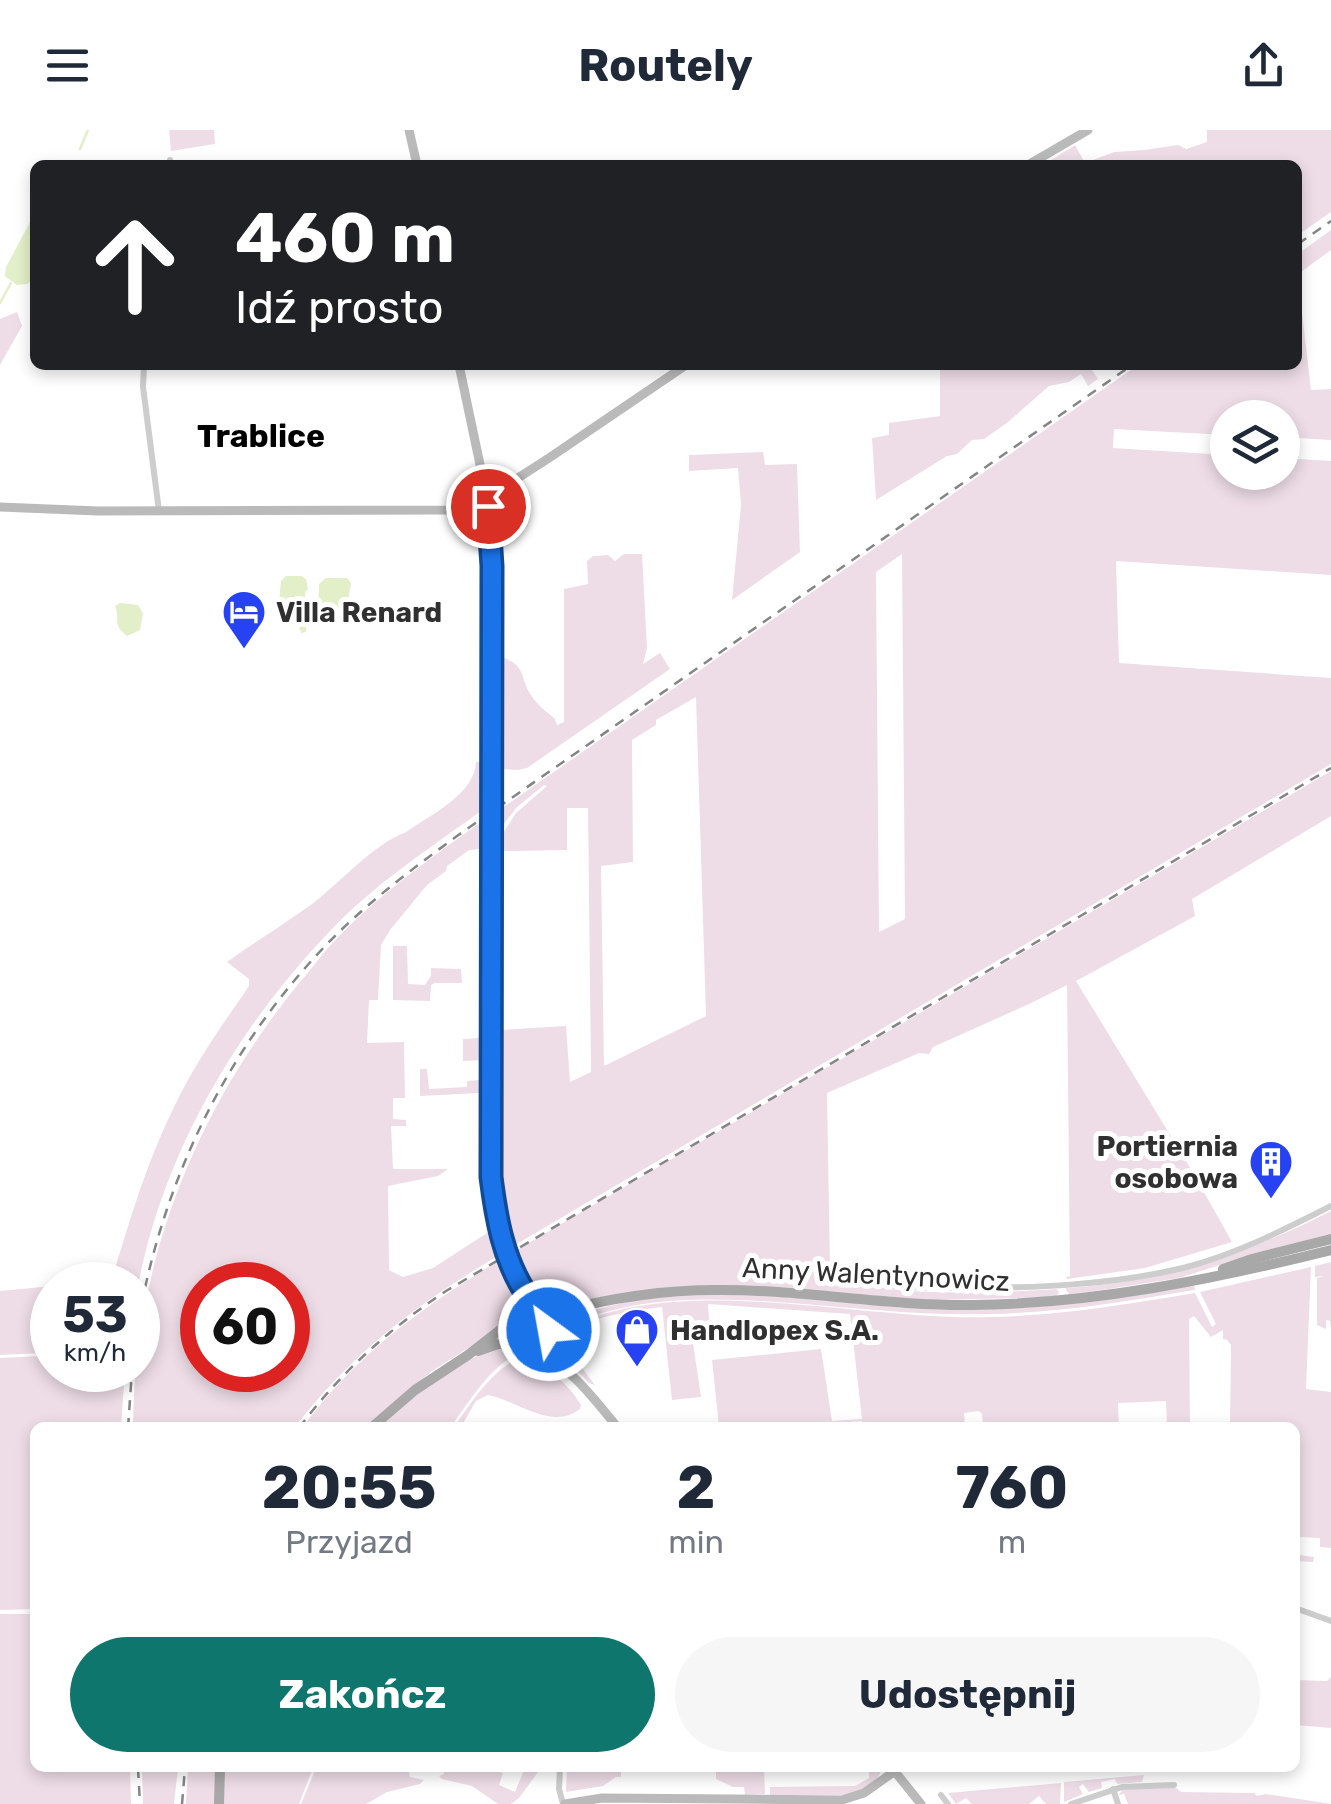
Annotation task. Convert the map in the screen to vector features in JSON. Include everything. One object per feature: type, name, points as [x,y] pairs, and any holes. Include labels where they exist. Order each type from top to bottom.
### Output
[{"type":"main road","name":"Anny Walentynowicz","points":[[1194,1279],[1331,1239]]},
{"type":"main road","name":"Anny Walentynowicz","points":[[544,1311],[672,1292],[719,1290],[917,1304],[1012,1304],[1092,1298],[1254,1269],[1331,1250]]},
{"type":"main road","name":"Anny Walentynowicz","points":[[548,1332],[559,1320],[615,1300]]},
{"type":"main road","points":[[533,1304],[544,1311],[548,1332],[531,1348],[519,1347],[506,1334],[507,1314],[517,1305],[533,1304]]},
{"type":"main road","points":[[379,1422],[410,1394],[504,1326]]},
{"type":"main road","points":[[468,1355],[512,1343]]},
{"type":"main road","points":[[220,1772],[220,1804]]},
{"type":"street","points":[[410,130],[416,160]]},
{"type":"street","points":[[1037,160],[1088,130]]},
{"type":"street","points":[[144,370],[159,511]]},
{"type":"street","points":[[460,370],[488,506],[492,566],[491,1177],[500,1227],[516,1277],[517,1305]]},
{"type":"street","points":[[486,494],[504,487],[679,370]]},
{"type":"street","points":[[0,507],[159,511],[448,510],[488,506]]},
{"type":"street","points":[[825,1278],[904,1288],[1012,1288],[1101,1282],[1198,1263],[1250,1244],[1331,1206]]},
{"type":"street","points":[[516,1277],[533,1304]]},
{"type":"street","points":[[548,1332],[550,1349],[613,1422]]},
{"type":"street","points":[[531,1348],[567,1369]]},
{"type":"street","points":[[1300,1610],[1331,1620]]},
{"type":"street","points":[[560,1772],[564,1804],[592,1798],[767,1802],[847,1799],[868,1791],[892,1772]]},
{"type":"street","points":[[896,1772],[921,1804]]},
{"type":"street","points":[[1071,1804],[1114,1789],[1174,1785]]},
{"type":"street","points":[[1114,1789],[1118,1804]]},
{"type":"street","points":[[941,1795],[948,1804]]},
{"type":"shaded area","points":[[169,130],[214,130],[215,144],[171,151]]},
{"type":"shaded area","points":[[1207,130],[1331,130],[1331,212],[1302,232],[1302,160],[1093,160],[1114,152],[1178,145],[1186,149],[1207,142]]},
{"type":"shaded area","points":[[1075,145],[1083,160],[1051,160]]},
{"type":"shaded area","points":[[30,222],[30,281],[17,285],[5,276]]},
{"type":"shaded area","points":[[1331,230],[1331,250],[1302,271],[1302,251]]},
{"type":"shaded area","points":[[17,312],[22,326],[0,365],[0,319]]},
{"type":"shaded area","points":[[1302,312],[1311,390],[1331,389],[1331,440],[1300,438],[1300,400],[1210,400],[1210,434],[1114,429],[1113,448],[1210,454],[1210,490],[1300,490],[1300,459],[1331,461],[1331,575],[1116,561],[1119,663],[1331,678],[1331,764],[510,1248],[496,1162],[502,1118],[496,1110],[501,1085],[495,1079],[496,1052],[500,1046],[496,1044],[495,986],[503,986],[501,1030],[566,1026],[570,1082],[591,1072],[588,808],[567,808],[567,850],[501,851],[501,875],[496,875],[496,844],[516,813],[547,786],[517,807],[496,834],[495,813],[1131,370],[1302,370]],"holes":[[[902,554],[905,919],[879,932],[876,572]],[[696,697],[706,1016],[604,1066],[601,866],[633,862],[632,740],[656,725],[656,720]]]},
{"type":"shaded area","points":[[940,370],[1092,370],[1098,379],[1088,386],[1081,374],[1069,382],[1049,386],[984,439],[972,440],[957,454],[947,456],[876,500],[872,438],[889,435],[889,423],[940,416]]},
{"type":"shaded area","points":[[763,452],[765,465],[797,464],[800,552],[732,600],[741,505],[738,468],[689,471],[689,455]]},
{"type":"shaded area","points":[[624,554],[642,554],[647,648],[643,664],[660,653],[670,669],[527,768],[497,769],[502,657],[519,668],[531,695],[557,725],[564,722],[564,589],[588,584],[587,561],[593,556],[608,555],[615,561]]},
{"type":"shaded area","points":[[286,576],[306,579],[306,632],[301,633],[286,608],[281,608],[281,581]]},
{"type":"shaded area","points":[[326,578],[347,578],[351,583],[349,615],[334,626],[322,625],[318,614],[319,584]]},
{"type":"shaded area","points":[[138,605],[143,614],[140,630],[127,636],[118,625],[115,606]]},
{"type":"shaded area","points":[[476,762],[487,762],[487,807],[349,912],[266,1007],[209,1094],[186,1140],[166,1188],[144,1262],[117,1262],[165,1126],[200,1059],[249,986],[249,979],[227,962],[312,904],[381,846],[449,803],[474,774]]},
{"type":"shaded area","points":[[1331,771],[1331,816],[1192,899],[1195,916],[1076,981],[1232,1242],[1145,1268],[1067,1279],[1067,985],[933,1047],[929,1054],[919,1053],[827,1093],[830,1267],[825,1281],[941,1292],[1057,1289],[1055,1297],[933,1300],[702,1285],[559,1309],[540,1302],[527,1288],[512,1253]]},
{"type":"shaded area","points":[[487,818],[485,871],[481,849],[469,850],[427,885],[381,945],[378,1000],[369,1000],[367,1043],[404,1042],[405,1098],[393,1098],[393,1119],[406,1120],[406,1126],[391,1126],[393,1169],[448,1169],[438,1176],[388,1186],[389,1270],[403,1277],[433,1268],[490,1231],[495,1232],[501,1254],[389,1330],[340,1375],[299,1422],[133,1422],[135,1392],[160,1392],[160,1262],[155,1262],[178,1190],[202,1135],[230,1082],[300,982],[334,941],[392,888]]},
{"type":"shaded area","points":[[393,946],[407,946],[408,984],[425,985],[431,968],[461,969],[462,983],[431,985],[430,1001],[393,1000]]},
{"type":"shaded area","points":[[480,1014],[486,1017],[486,1060],[463,1061],[463,1039],[480,1038]]},
{"type":"shaded area","points":[[420,1069],[427,1069],[429,1089],[467,1087],[467,1081],[485,1076],[485,1121],[481,1121],[480,1093],[420,1096]]},
{"type":"shaded area","points":[[1331,1211],[1331,1235],[1179,1278],[1070,1295],[1066,1290],[1203,1263],[1268,1240]]},
{"type":"shaded area","points":[[503,1258],[516,1291],[498,1329],[432,1371],[370,1422],[307,1422],[370,1353],[446,1295]]},
{"type":"shaded area","points":[[1331,1262],[1331,1329],[1330,1321],[1326,1320],[1326,1329],[1317,1325],[1317,1278],[1323,1276],[1315,1277],[1315,1266]]},
{"type":"shaded area","points":[[1311,1267],[1306,1389],[1331,1392],[1331,1548],[1320,1547],[1320,1538],[1300,1537],[1300,1422],[1230,1422],[1231,1345],[1223,1339],[1223,1330],[1211,1337],[1194,1316],[1189,1319],[1190,1422],[1167,1422],[1166,1401],[1118,1403],[1119,1422],[983,1422],[979,1411],[964,1413],[965,1422],[718,1422],[712,1360],[821,1349],[832,1421],[862,1419],[850,1314],[708,1304],[710,1335],[692,1336],[701,1397],[672,1400],[662,1307],[582,1324],[557,1335],[571,1325],[632,1307],[681,1302],[732,1301],[990,1317],[1067,1312],[1195,1293],[1212,1327],[1216,1324],[1200,1292]]},
{"type":"shaded area","points":[[1194,1285],[1195,1290],[1118,1302],[989,1314],[915,1313],[737,1300],[657,1302],[604,1312],[569,1324],[558,1331],[553,1344],[552,1339],[555,1328],[598,1309],[647,1299],[753,1295],[990,1310],[1077,1303]]},
{"type":"shaded area","points":[[30,1288],[30,1354],[0,1355],[0,1291]]},
{"type":"shaded area","points":[[526,1308],[539,1313],[544,1326],[539,1339],[526,1344],[513,1339],[508,1326],[513,1313]]},
{"type":"shaded area","points":[[557,1335],[595,1385],[554,1346]]},
{"type":"shaded area","points":[[509,1346],[541,1356],[515,1357],[504,1362],[455,1422],[385,1422],[450,1370],[481,1354]]},
{"type":"shaded area","points":[[30,1357],[30,1392],[123,1392],[121,1422],[30,1422],[30,1609],[0,1610],[0,1358]]},
{"type":"shaded area","points":[[515,1360],[535,1364],[562,1381],[576,1397],[580,1409],[569,1415],[546,1416],[488,1395],[476,1401],[464,1422],[458,1422],[489,1381]]},
{"type":"shaded area","points":[[1300,1555],[1314,1557],[1313,1562],[1300,1561]]},
{"type":"shaded area","points":[[0,1614],[30,1614],[30,1772],[130,1772],[131,1804],[0,1804]]},
{"type":"shaded area","points":[[1331,1677],[1331,1728],[1300,1725],[1300,1680],[1327,1681]]},
{"type":"shaded area","points":[[142,1772],[178,1772],[174,1804],[143,1804]]},
{"type":"shaded area","points":[[188,1772],[215,1772],[215,1804],[186,1804]]},
{"type":"shaded area","points":[[224,1772],[311,1772],[299,1804],[224,1804]]},
{"type":"shaded area","points":[[314,1772],[409,1772],[410,1777],[424,1780],[387,1792],[366,1804],[301,1804]]},
{"type":"shaded area","points":[[500,1772],[503,1773],[499,1785],[515,1792],[523,1772],[538,1772],[511,1804],[498,1804],[472,1786],[439,1776]]},
{"type":"shaded area","points":[[567,1772],[621,1772],[621,1777],[603,1786],[566,1792]]},
{"type":"shaded area","points":[[716,1772],[764,1772],[765,1794],[745,1795],[744,1787],[733,1787],[716,1779]]},
{"type":"shaded area","points":[[869,1772],[881,1772],[873,1782],[847,1795],[770,1795],[770,1787],[855,1786],[869,1778]]},
{"type":"shaded area","points":[[1144,1775],[1142,1782],[1117,1784],[1115,1779],[1101,1782],[1102,1788],[1089,1792],[1083,1784],[1079,1787],[1083,1794],[1064,1802],[1064,1782]]},
{"type":"shaded area","points":[[1061,1783],[1060,1804],[1046,1804],[1039,1796],[1029,1804],[972,1804],[966,1798],[956,1804],[948,1793]]},
{"type":"shaded area","points":[[1147,1787],[1266,1794],[1331,1804],[1128,1804],[1124,1794],[1119,1795],[1122,1790]]},
{"type":"waterway","points":[[80,149],[88,130]]},
{"type":"waterway","points":[[0,303],[11,283]]},
{"type":"railway","points":[[1302,241],[1331,221]]},
{"type":"railway","points":[[152,1262],[184,1163],[235,1064],[300,974],[366,907],[457,836],[1125,370]]},
{"type":"railway","points":[[304,1422],[366,1353],[446,1291],[1331,768]]},
{"type":"railway","points":[[128,1422],[130,1392]]},
{"type":"railway","points":[[138,1772],[140,1804]]},
{"type":"railway","points":[[182,1804],[185,1772]]},
{"type":"place","name":"Villa Renard","points":[[244,650]]},
{"type":"place","name":"Portiernia osobowa","points":[[1271,1200]]},
{"type":"place","name":"Handlopex S.A.","points":[[637,1368]]},
{"type":"district","name":"Trablice","points":[[261,436]]},
{"type":"route","points":[[488,506],[492,566],[491,1177],[508,1258],[533,1304],[546,1313],[549,1330]]}]
